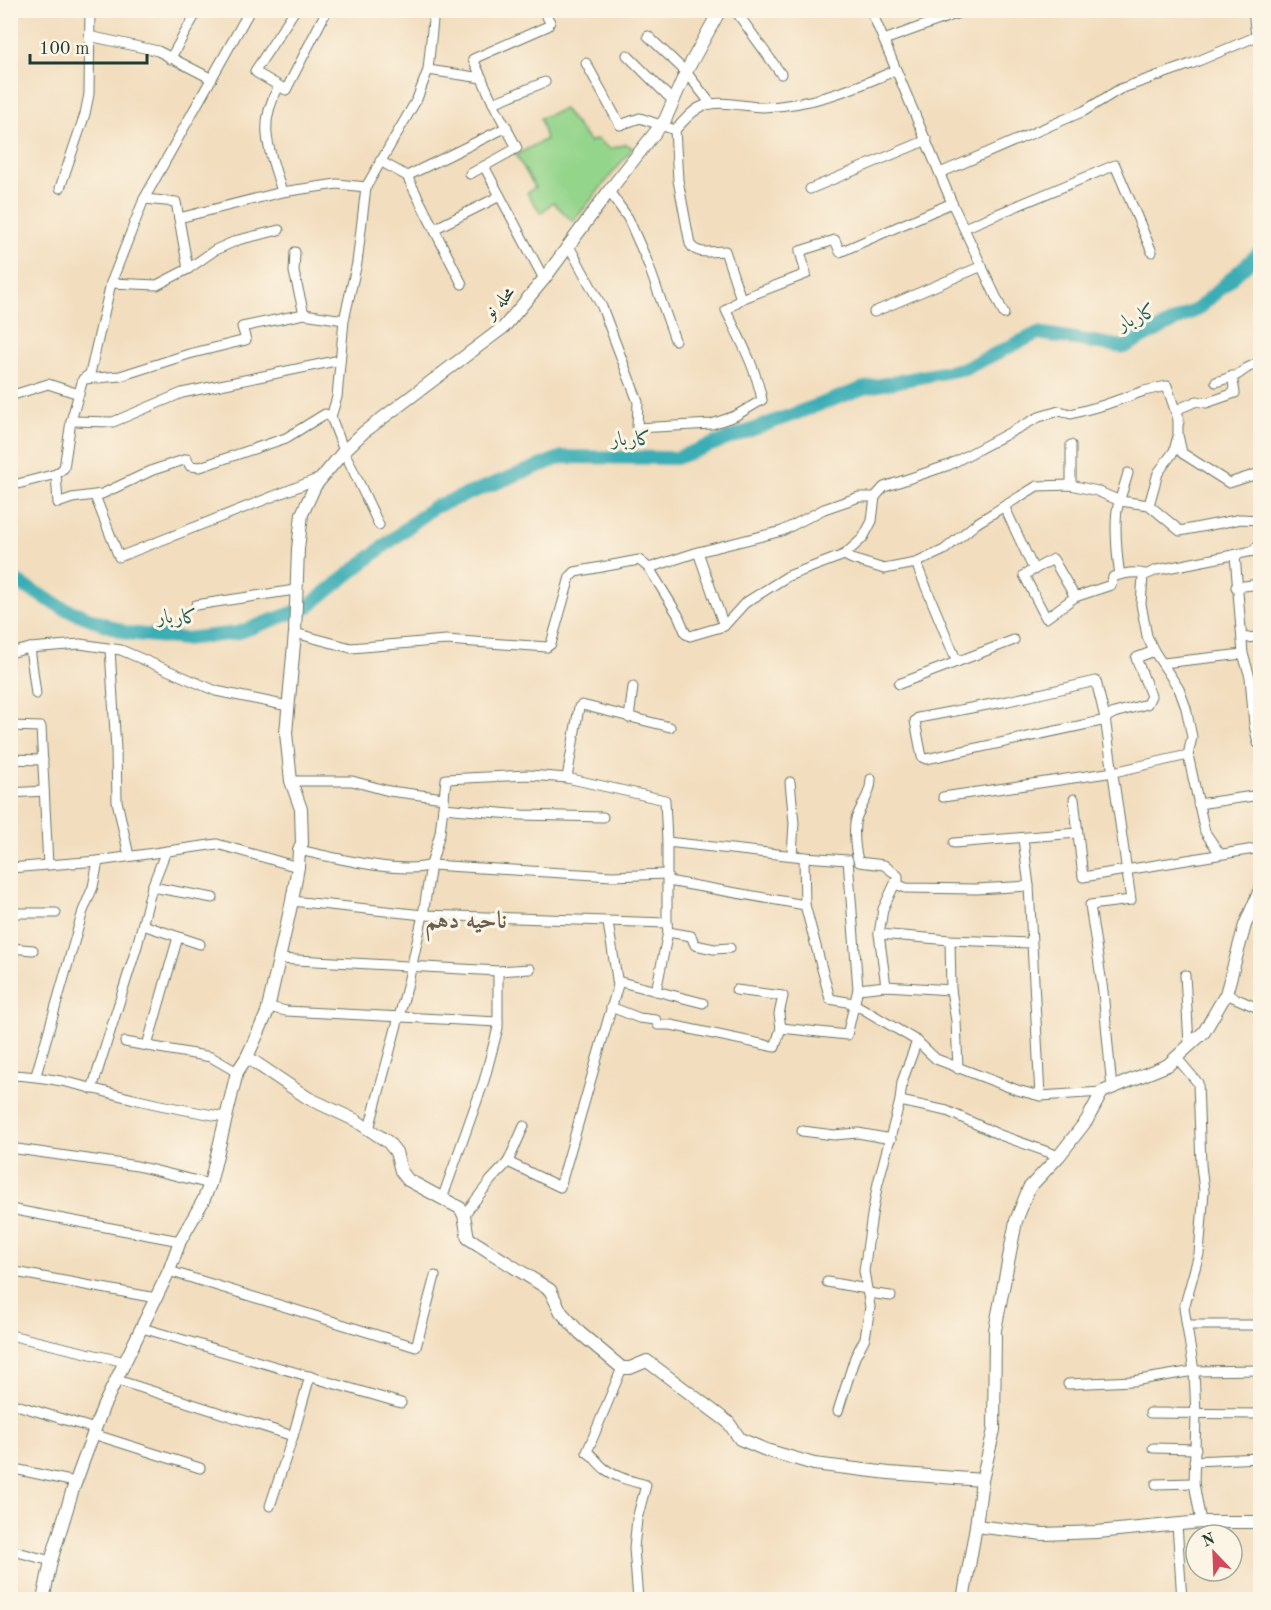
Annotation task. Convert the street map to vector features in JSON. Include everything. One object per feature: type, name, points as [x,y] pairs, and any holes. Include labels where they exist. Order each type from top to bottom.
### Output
[{"type":"street","points":[[60,188],[85,114],[88,94],[90,10]]},
{"type":"street","points":[[170,59],[198,10]]},
{"type":"street","points":[[10,486],[56,474],[64,468],[72,421],[83,379],[90,374],[111,283],[144,199],[250,10]]},
{"type":"street","points":[[295,10],[255,70],[257,74],[286,90],[327,10]]},
{"type":"street","points":[[379,525],[344,451],[331,417],[337,397],[344,320],[357,263],[366,187],[417,99],[428,70],[434,10]]},
{"type":"street","points":[[470,174],[518,148],[493,103],[473,59],[548,26],[550,22],[543,10]]},
{"type":"street","name":"محله نو","points":[[44,1599],[51,1561],[75,1482],[94,1432],[169,1271],[180,1241],[210,1184],[237,1072],[247,1057],[269,1007],[292,901],[299,850],[303,843],[301,809],[291,781],[286,733],[302,514],[315,486],[344,451],[364,432],[504,327],[544,279],[609,191],[662,125],[686,72],[720,10]]},
{"type":"street","points":[[735,10],[782,74]]},
{"type":"street","points":[[871,10],[952,203],[1004,314]]},
{"type":"street","points":[[884,40],[967,10]]},
{"type":"street","points":[[940,173],[1084,111],[1120,89],[1191,64],[1258,36],[1253,10]]},
{"type":"street","points":[[89,36],[158,51],[212,78]]},
{"type":"street","points":[[648,36],[686,72],[711,104]]},
{"type":"street","points":[[627,55],[674,102]]},
{"type":"street","points":[[586,63],[620,125],[640,118],[675,130]]},
{"type":"street","points":[[428,70],[482,78]]},
{"type":"street","points":[[675,130],[701,106],[711,104],[763,107],[796,104],[848,92],[896,70]]},
{"type":"street","points":[[493,103],[545,82]]},
{"type":"street","points":[[279,86],[269,106],[265,128],[282,192]]},
{"type":"street","points":[[407,176],[507,127]]},
{"type":"street","points":[[675,130],[678,180],[690,244],[693,250],[698,252],[725,251],[741,299]]},
{"type":"street","points":[[810,189],[927,140]]},
{"type":"street","points":[[380,161],[407,176],[462,284]]},
{"type":"street","points":[[964,228],[1115,165],[1152,252]]},
{"type":"street","points":[[484,166],[544,279]]},
{"type":"street","points":[[179,218],[282,192],[337,184],[366,187]]},
{"type":"street","points":[[609,191],[628,218],[647,261],[675,340]]},
{"type":"street","points":[[434,229],[500,196]]},
{"type":"street","points":[[144,199],[176,202],[188,269]]},
{"type":"street","points":[[569,246],[602,307],[638,402],[637,428],[712,424],[735,416],[762,400],[747,354],[726,310],[741,299],[807,274],[800,251],[835,240],[840,252],[952,203]]},
{"type":"street","points":[[111,283],[157,285],[188,269],[215,250],[238,240],[279,230]]},
{"type":"street","points":[[295,252],[294,272],[304,314]]},
{"type":"street","points":[[874,312],[982,266]]},
{"type":"street","points":[[83,379],[120,376],[189,354],[246,340],[242,327],[304,314],[344,320]]},
{"type":"street","points":[[72,421],[113,422],[182,393],[339,360]]},
{"type":"street","points":[[1216,382],[1260,362]]},
{"type":"street","points":[[1149,505],[1158,473],[1174,451],[1178,435],[1178,409],[1197,401],[1206,403],[1234,393],[1232,376]]},
{"type":"street","points":[[10,396],[48,384],[79,394]]},
{"type":"street","points":[[295,631],[351,648],[446,640],[547,647],[551,644],[570,577],[575,572],[639,560],[649,568],[688,636],[724,626],[745,603],[788,576],[844,555],[863,538],[872,521],[875,497],[884,487],[949,465],[1039,417],[1059,411],[1071,414],[1167,386],[1179,422]]},
{"type":"street","points":[[56,474],[58,503],[72,498],[95,496],[153,470],[187,459],[190,466],[200,467],[286,438],[325,414],[331,417]]},
{"type":"street","points":[[1178,435],[1182,453],[1229,483],[1260,473]]},
{"type":"street","points":[[1071,445],[1071,485]]},
{"type":"street","points":[[1120,574],[1116,526],[1118,506],[1128,473]]},
{"type":"street","points":[[95,496],[118,557],[322,477]]},
{"type":"street","points":[[844,555],[884,569],[916,562],[944,550],[966,530],[1037,486],[1071,485],[1097,491],[1120,501],[1149,505],[1180,531],[1241,519],[1260,520]]},
{"type":"street","points":[[649,568],[698,552],[782,531],[824,509],[859,497],[875,497]]},
{"type":"street","points":[[1004,506],[1034,570]]},
{"type":"street","points":[[1075,597],[1053,559],[1024,574],[1046,618],[1075,597],[1111,585],[1113,577],[1120,574],[1137,572],[1145,574],[1253,552],[1260,544]]},
{"type":"street","points":[[698,552],[724,626]]},
{"type":"street","points":[[1234,555],[1243,654],[1250,677],[1254,725],[1258,743],[1260,743]]},
{"type":"street","points":[[916,562],[957,662]]},
{"type":"street","points":[[1145,574],[1141,604],[1147,636],[1179,689],[1186,708],[1192,737],[1188,755],[1198,804],[1205,832],[1220,854]]},
{"type":"street","points":[[1236,587],[1260,584]]},
{"type":"street","points":[[196,605],[295,590]]},
{"type":"street","points":[[1242,638],[1260,637]]},
{"type":"street","points":[[898,684],[1014,640]]},
{"type":"street","points":[[10,653],[30,648],[80,644],[122,650],[216,691],[288,706]]},
{"type":"street","points":[[30,648],[36,694]]},
{"type":"street","points":[[110,649],[117,801],[129,856]]},
{"type":"street","points":[[963,1599],[982,1480],[994,1430],[995,1330],[1016,1221],[1029,1188],[1059,1156],[1107,1091],[1103,991],[1090,905],[1131,900],[1106,719],[1096,681],[918,718],[915,721],[922,757],[926,759],[1106,719],[1127,708],[1147,704],[1151,696],[1136,658],[1154,651]]},
{"type":"street","points":[[1163,663],[1243,654]]},
{"type":"street","points":[[629,718],[633,687]]},
{"type":"street","points":[[567,778],[579,707],[585,706],[670,727]]},
{"type":"street","points":[[10,726],[41,727],[48,865]]},
{"type":"street","points":[[944,797],[1114,772],[1188,755]]},
{"type":"street","points":[[10,759],[43,760]]},
{"type":"street","points":[[369,1129],[423,915],[431,865],[440,833],[446,779],[529,775],[567,778],[665,800],[668,928],[656,991]]},
{"type":"street","points":[[871,779],[871,789],[855,821],[855,851],[859,862],[884,865],[898,876]]},
{"type":"street","points":[[291,781],[352,781],[443,803],[522,815],[603,817]]},
{"type":"street","points":[[790,782],[794,823],[792,855]]},
{"type":"street","points":[[10,793],[44,791]]},
{"type":"street","points":[[1198,804],[1260,795]]},
{"type":"street","points":[[1074,799],[1083,877],[1260,848]]},
{"type":"street","points":[[954,843],[1077,833]]},
{"type":"street","points":[[1023,839],[1029,886],[1040,1096]]},
{"type":"street","points":[[667,842],[848,860],[858,989],[847,1035],[781,1028]]},
{"type":"street","points":[[10,868],[98,861],[218,844],[298,867]]},
{"type":"street","points":[[299,850],[368,863],[420,869],[431,865],[667,877],[805,904]]},
{"type":"street","points":[[93,1089],[152,887],[166,851]]},
{"type":"street","points":[[804,857],[805,904],[830,999],[853,1003],[916,1041],[936,1059],[1017,1090],[1040,1096],[1107,1091],[1168,1065],[1204,1032],[1226,994],[1245,924],[1260,890]]},
{"type":"street","points":[[36,1076],[83,911],[93,887],[98,861]]},
{"type":"street","points":[[898,876],[898,885],[906,888],[976,889],[1029,886]]},
{"type":"street","points":[[886,986],[879,934],[883,909],[898,876]]},
{"type":"street","points":[[152,887],[213,898]]},
{"type":"street","points":[[292,901],[423,915],[608,923],[668,928],[691,936],[695,945],[714,949],[730,948]]},
{"type":"street","points":[[10,913],[56,913]]},
{"type":"street","points":[[508,1162],[560,1187],[618,985],[608,923]]},
{"type":"street","points":[[143,924],[201,944]]},
{"type":"street","points":[[879,934],[1031,943]]},
{"type":"street","points":[[147,1046],[178,937]]},
{"type":"street","points":[[950,940],[951,990],[956,1021],[958,1069]]},
{"type":"street","points":[[10,948],[33,950]]},
{"type":"street","points":[[279,959],[498,971],[530,969]]},
{"type":"street","points":[[442,1198],[484,1081],[498,1029],[498,971]]},
{"type":"street","points":[[1185,975],[1189,1044]]},
{"type":"street","points":[[616,981],[703,1003]]},
{"type":"street","points":[[858,989],[886,986],[951,990]]},
{"type":"street","points":[[611,1007],[639,1018],[656,1020],[658,1025],[671,1025],[775,1047],[781,1028],[779,1014],[783,996],[736,990]]},
{"type":"street","points":[[1226,994],[1260,1010]]},
{"type":"street","points":[[269,1007],[286,1011],[498,1022]]},
{"type":"street","points":[[838,1411],[855,1357],[864,1338],[870,1307],[864,1271],[872,1215],[878,1183],[900,1101],[902,1082],[916,1041]]},
{"type":"street","points":[[125,1042],[211,1057],[237,1072]]},
{"type":"street","points":[[247,1057],[308,1098],[355,1120],[388,1142],[396,1152],[401,1171],[408,1180],[460,1208],[464,1215],[468,1238],[550,1290],[561,1312],[580,1333],[622,1368],[630,1368],[647,1361],[728,1422],[740,1438],[766,1450],[814,1464],[889,1473],[982,1480]]},
{"type":"street","points":[[1176,1057],[1198,1083],[1204,1191],[1199,1254],[1184,1308],[1194,1371],[1196,1415],[1194,1483],[1202,1522]]},
{"type":"street","points":[[10,1075],[36,1076],[70,1082],[142,1101],[225,1117]]},
{"type":"street","points":[[900,1101],[947,1111],[1000,1135],[1059,1156]]},
{"type":"street","points":[[464,1215],[508,1162],[524,1126]]},
{"type":"street","points":[[801,1131],[834,1136],[858,1133],[891,1139]]},
{"type":"street","points":[[10,1148],[136,1166],[210,1184]]},
{"type":"street","points":[[10,1209],[180,1241]]},
{"type":"street","points":[[10,1271],[156,1298]]},
{"type":"street","points":[[169,1271],[416,1347],[435,1276]]},
{"type":"street","points":[[827,1282],[891,1296]]},
{"type":"street","points":[[1187,1325],[1260,1325]]},
{"type":"street","points":[[142,1328],[401,1403]]},
{"type":"street","points":[[10,1335],[125,1362]]},
{"type":"street","points":[[622,1368],[587,1452],[618,1477],[646,1485],[637,1519],[634,1548],[638,1599]]},
{"type":"street","points":[[1068,1384],[1133,1381],[1194,1371],[1260,1370]]},
{"type":"street","points":[[270,1506],[310,1376]]},
{"type":"street","points":[[117,1380],[293,1436]]},
{"type":"street","points":[[10,1403],[200,1468]]},
{"type":"street","points":[[1150,1413],[1260,1414]]},
{"type":"street","points":[[1153,1448],[1196,1449]]},
{"type":"street","points":[[1194,1461],[1260,1458]]},
{"type":"street","points":[[10,1468],[75,1482]]},
{"type":"street","points":[[1156,1485],[1194,1483]]},
{"type":"street","points":[[976,1526],[1043,1534],[1097,1532],[1202,1522],[1260,1522]]},
{"type":"street","points":[[1177,1524],[1182,1599]]},
{"type":"street","points":[[10,1550],[51,1561]]},
{"type":"green space","points":[[564,109],[590,142],[597,139],[610,149],[626,144],[633,148],[573,222],[553,202],[541,213],[527,193],[535,187],[516,155],[546,139],[540,118]]},
{"type":"waterway","name":"کاربار","points":[[10,578],[63,608],[127,633],[184,639],[237,633],[306,608],[432,508],[562,457],[676,458],[864,388],[966,368],[1038,333],[1124,347],[1198,309],[1260,252]]},
{"type":"district","name":"ناحیه دهم","points":[[466,920]]}]
